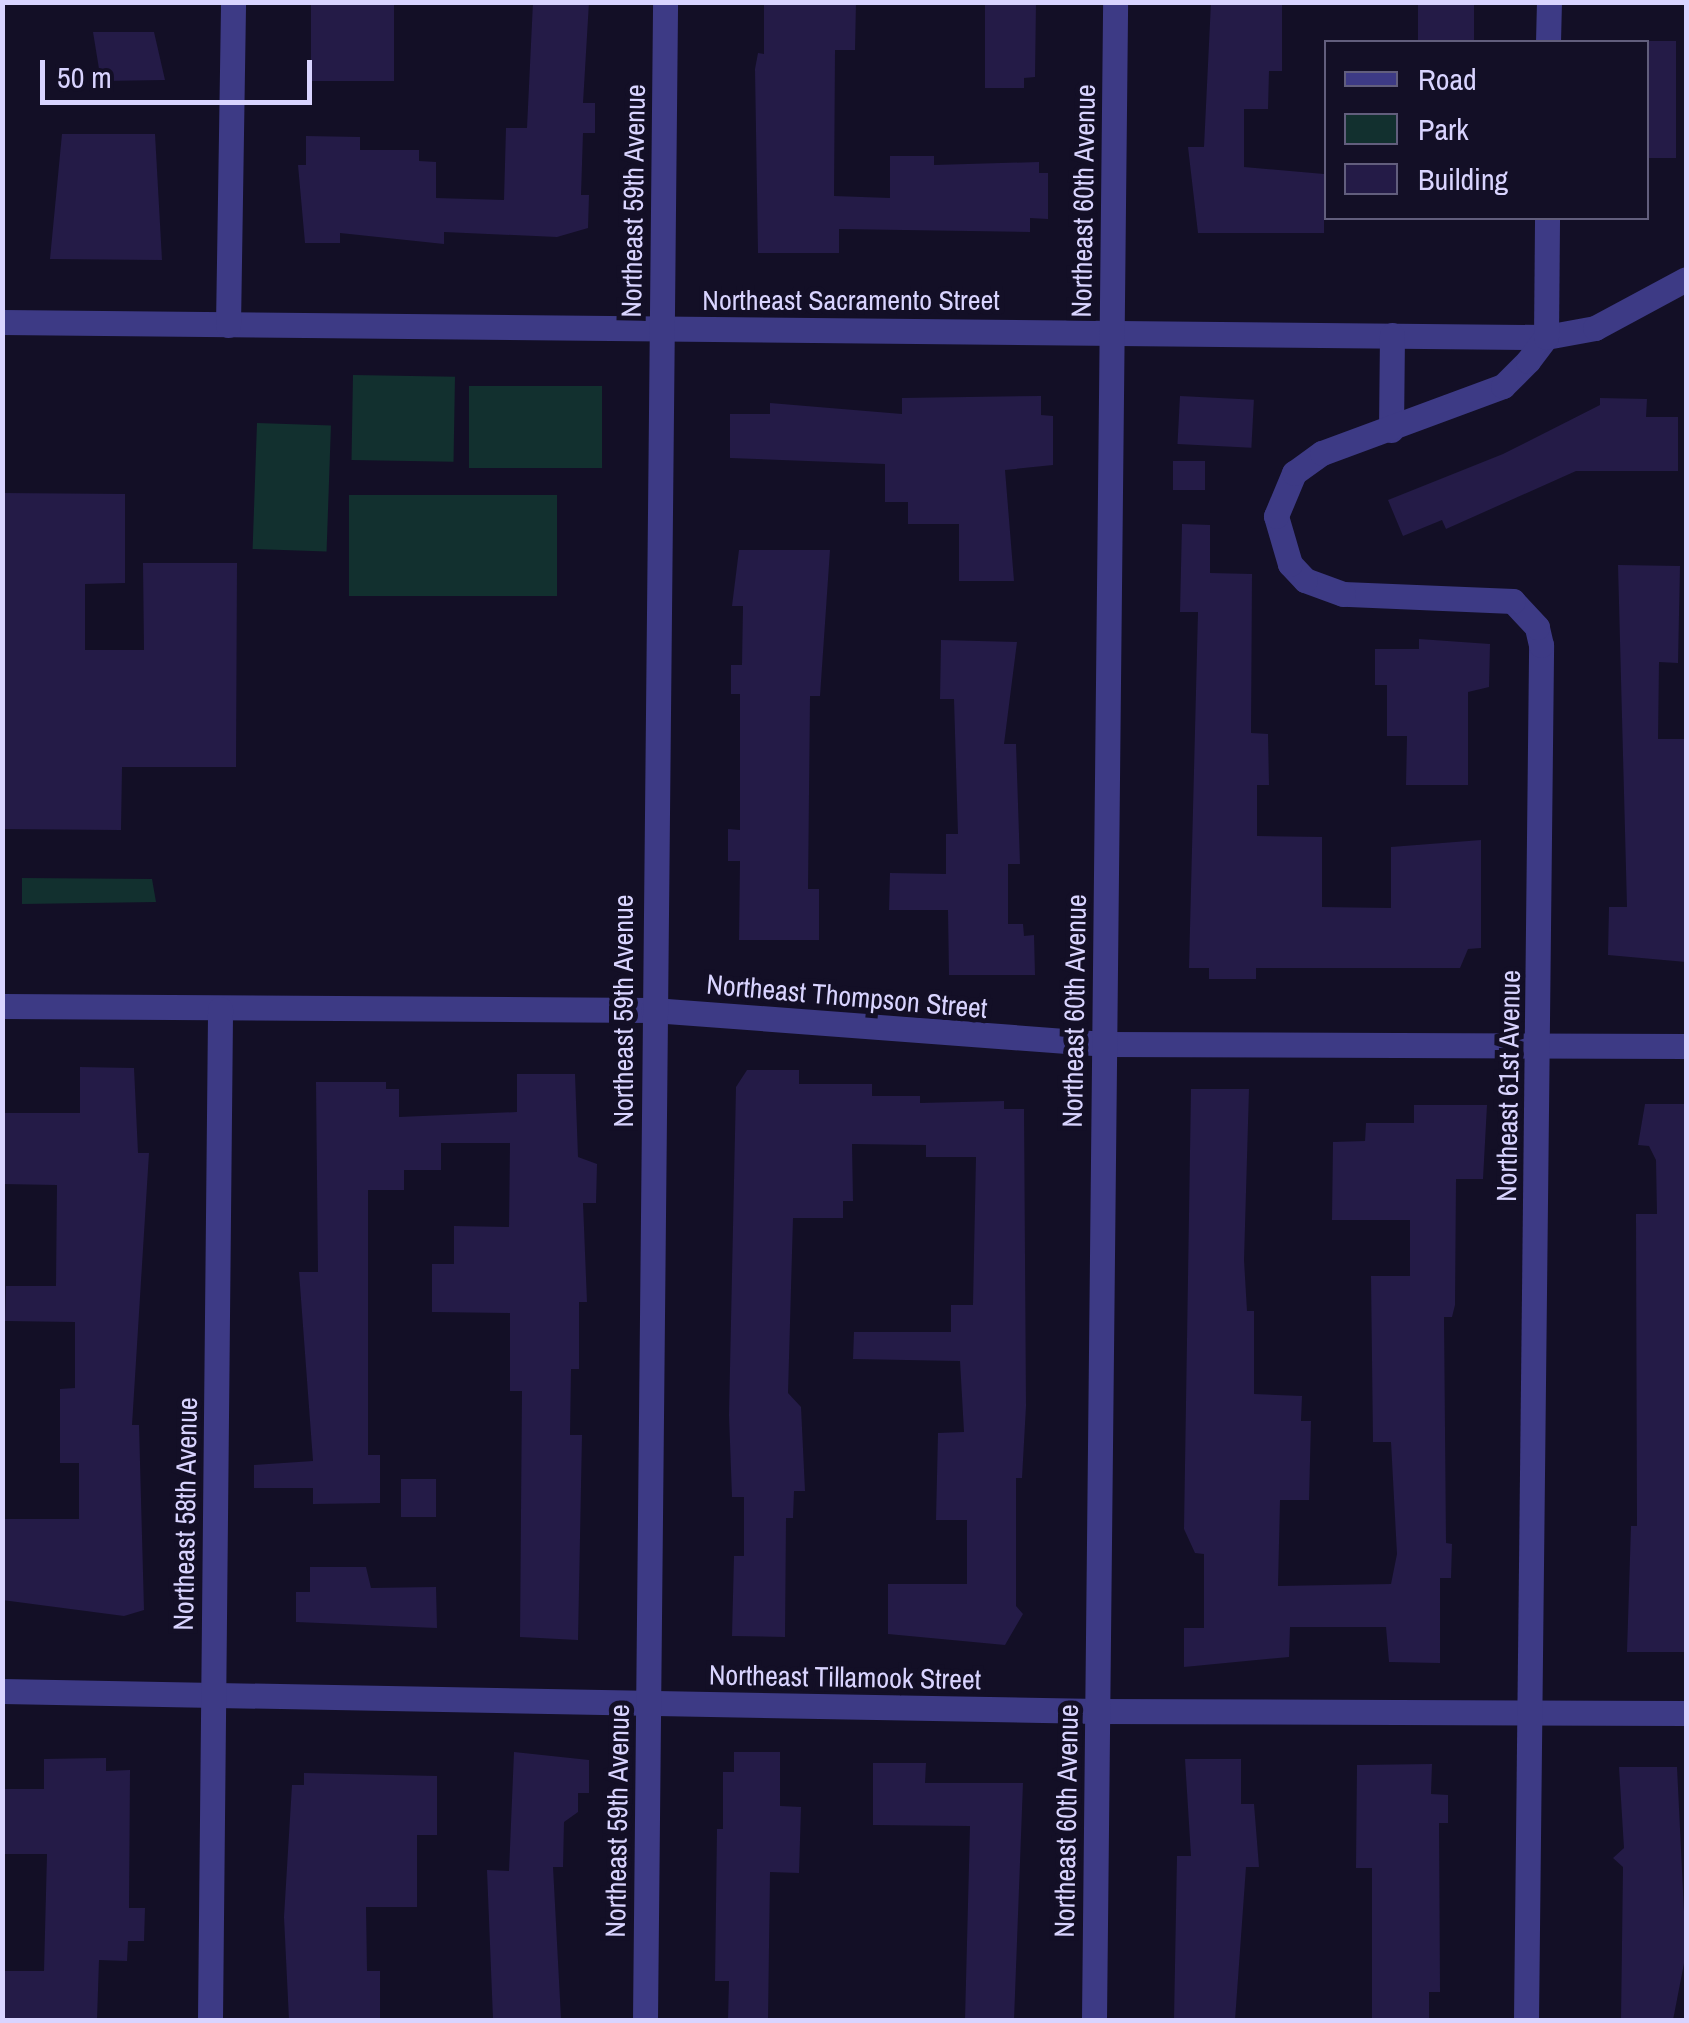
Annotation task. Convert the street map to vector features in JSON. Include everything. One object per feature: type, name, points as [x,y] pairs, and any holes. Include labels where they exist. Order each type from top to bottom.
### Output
[{"type":"street","points":[[228,325],[233,2]]},
{"type":"street","name":"Northeast 59th Avenue","points":[[645,2020],[665,2]]},
{"type":"street","name":"Northeast 60th Avenue","points":[[1094,2020],[1115,2]]},
{"type":"street","points":[[1548,40],[1549,2]]},
{"type":"street","points":[[1546,337],[1547,220]]},
{"type":"street","name":"Northeast Sacramento Street","points":[[2,322],[1546,337],[1595,328],[1686,280]]},
{"type":"street","points":[[1391,430],[1392,335]]},
{"type":"street","name":"Northeast 61st Avenue","points":[[1526,2020],[1539,1046],[1537,627],[1513,601],[1324,588],[1290,564],[1278,539],[1281,492],[1294,473],[1322,453],[1504,386],[1546,337]]},
{"type":"street","name":"Northeast Thompson Street","points":[[2,1006],[653,1010],[1104,1044],[1686,1046]]},
{"type":"street","name":"Northeast 58th Avenue","points":[[210,2020],[220,1009]]},
{"type":"street","name":"Northeast Tillamook Street","points":[[2,1691],[1097,1712],[1686,1713]]},
{"type":"green space","points":[[353,375],[455,377],[454,462],[352,460]]},
{"type":"green space","points":[[469,386],[602,386],[602,468],[469,468]]},
{"type":"green space","points":[[257,423],[331,426],[327,552],[253,549]]},
{"type":"green space","points":[[349,495],[557,495],[557,596],[349,596]]},
{"type":"green space","points":[[22,878],[152,879],[156,902],[22,904]]},
{"type":"building","points":[[311,2],[394,2],[394,81],[311,81]]},
{"type":"building","points":[[533,2],[589,2],[583,103],[595,103],[595,133],[583,133],[581,195],[589,195],[588,228],[557,237],[444,232],[444,244],[340,233],[340,243],[305,243],[298,165],[306,165],[306,136],[360,137],[360,150],[419,150],[419,161],[436,162],[436,198],[504,200],[506,128],[527,128]]},
{"type":"building","points":[[764,2],[856,2],[855,50],[835,50],[834,196],[890,198],[890,156],[934,156],[934,165],[1039,162],[1039,173],[1048,173],[1048,219],[1030,218],[1030,232],[839,229],[839,253],[758,253],[755,69],[758,53],[764,54]]},
{"type":"building","points":[[985,2],[1036,2],[1035,77],[1024,78],[1024,88],[985,88]]},
{"type":"building","points":[[1211,2],[1282,2],[1282,71],[1269,71],[1268,109],[1244,109],[1244,167],[1324,174],[1324,233],[1198,233],[1188,147],[1204,147]]},
{"type":"building","points":[[1418,2],[1474,2],[1474,40],[1418,40]]},
{"type":"building","points":[[93,32],[154,32],[165,80],[101,81]]},
{"type":"building","points":[[1649,41],[1676,41],[1676,158],[1649,158]]},
{"type":"building","points":[[62,134],[155,134],[162,260],[50,259]]},
{"type":"building","points":[[1041,396],[1041,415],[1053,416],[1053,465],[1005,470],[1014,581],[959,581],[959,524],[908,524],[908,502],[885,502],[885,464],[730,458],[730,414],[770,414],[770,403],[902,414],[902,398]]},
{"type":"building","points":[[1180,396],[1254,400],[1251,448],[1177,444]]},
{"type":"building","points":[[1600,398],[1647,399],[1646,417],[1678,417],[1678,471],[1576,471],[1446,529],[1442,520],[1403,536],[1388,500],[1503,454],[1600,405]]},
{"type":"building","points":[[1173,461],[1205,461],[1205,490],[1173,490]]},
{"type":"building","points":[[2,493],[125,494],[125,583],[85,584],[85,650],[144,650],[143,563],[237,563],[236,767],[122,767],[121,830],[2,829]]},
{"type":"building","points":[[1182,524],[1210,525],[1210,573],[1252,574],[1251,733],[1268,734],[1269,785],[1257,785],[1257,836],[1322,837],[1322,907],[1391,908],[1391,847],[1481,840],[1481,948],[1468,949],[1460,968],[1256,968],[1256,979],[1209,979],[1209,968],[1189,968],[1198,612],[1180,612]]},
{"type":"building","points":[[739,550],[830,550],[820,696],[810,696],[808,889],[819,889],[819,940],[739,940],[740,861],[728,861],[728,829],[740,830],[740,694],[731,694],[731,665],[742,665],[743,606],[732,606]]},
{"type":"building","points":[[1618,565],[1680,566],[1678,663],[1659,662],[1658,739],[1686,739],[1686,962],[1608,955],[1609,907],[1627,907]]},
{"type":"building","points":[[1419,639],[1490,644],[1489,687],[1468,692],[1468,785],[1406,785],[1407,736],[1387,736],[1387,685],[1375,685],[1375,649],[1419,649]]},
{"type":"building","points":[[941,640],[1017,642],[1004,744],[1016,744],[1020,864],[1008,864],[1008,924],[1023,924],[1024,936],[1034,935],[1035,975],[949,975],[948,910],[889,910],[890,873],[946,874],[946,834],[958,834],[954,699],[940,699]]},
{"type":"building","points":[[80,1067],[134,1068],[138,1153],[149,1153],[132,1425],[139,1425],[144,1610],[124,1616],[2,1600],[5,1519],[79,1519],[79,1463],[60,1463],[60,1389],[75,1388],[75,1322],[5,1321],[6,1286],[56,1286],[57,1185],[2,1184],[2,1113],[80,1113]]},
{"type":"building","points":[[747,1070],[799,1070],[799,1084],[872,1084],[872,1096],[920,1096],[920,1103],[1004,1101],[1004,1109],[1024,1109],[1026,1406],[1022,1478],[1016,1478],[1016,1606],[1023,1614],[1005,1645],[888,1634],[888,1584],[967,1584],[967,1520],[936,1520],[938,1433],[964,1432],[960,1361],[853,1359],[854,1332],[951,1332],[951,1305],[973,1305],[976,1157],[926,1157],[926,1145],[852,1144],[853,1201],[843,1201],[843,1218],[793,1218],[788,1393],[801,1407],[805,1491],[794,1491],[793,1518],[786,1518],[785,1637],[732,1636],[734,1556],[744,1556],[744,1497],[732,1497],[729,1415],[736,1087]]},
{"type":"building","points":[[517,1074],[575,1074],[578,1157],[597,1164],[596,1203],[583,1203],[587,1302],[579,1302],[579,1369],[571,1369],[570,1435],[582,1435],[578,1640],[520,1637],[522,1391],[510,1391],[510,1313],[432,1312],[432,1264],[454,1264],[454,1226],[509,1227],[510,1143],[441,1143],[441,1170],[404,1170],[404,1190],[368,1190],[368,1455],[380,1455],[380,1503],[313,1504],[313,1488],[254,1488],[254,1465],[313,1461],[299,1272],[318,1272],[316,1082],[386,1082],[386,1089],[399,1089],[399,1117],[517,1112]]},
{"type":"building","points":[[1191,1089],[1249,1089],[1244,1260],[1247,1311],[1254,1311],[1254,1394],[1302,1396],[1301,1421],[1311,1421],[1309,1500],[1280,1500],[1278,1586],[1391,1584],[1397,1554],[1391,1442],[1373,1442],[1371,1276],[1410,1276],[1410,1220],[1332,1220],[1333,1142],[1365,1141],[1366,1123],[1414,1123],[1414,1105],[1487,1105],[1483,1179],[1456,1179],[1455,1305],[1452,1317],[1444,1317],[1446,1543],[1452,1544],[1451,1578],[1440,1578],[1440,1663],[1389,1662],[1386,1627],[1290,1627],[1289,1657],[1184,1667],[1184,1628],[1204,1628],[1204,1554],[1195,1553],[1184,1529]]},
{"type":"building","points":[[1645,1104],[1686,1104],[1686,1652],[1627,1652],[1631,1526],[1637,1526],[1636,1214],[1657,1214],[1656,1160],[1649,1146],[1638,1145]]},
{"type":"building","points":[[401,1479],[436,1479],[436,1517],[401,1517]]},
{"type":"building","points":[[310,1567],[366,1567],[371,1588],[436,1587],[437,1628],[296,1622],[296,1592],[310,1592]]},
{"type":"building","points":[[514,1752],[589,1760],[589,1793],[578,1793],[578,1812],[564,1822],[563,1867],[553,1867],[561,2019],[493,2019],[487,1870],[509,1871]]},
{"type":"building","points":[[734,1752],[780,1752],[780,1806],[801,1807],[799,1873],[770,1872],[768,2020],[728,2020],[729,1981],[715,1981],[717,1829],[723,1829],[723,1772],[734,1772]]},
{"type":"building","points":[[106,1758],[106,1771],[130,1770],[129,1908],[145,1908],[144,1941],[128,1941],[127,1961],[99,1960],[97,2020],[2,2020],[2,1971],[44,1971],[47,1854],[2,1854],[2,1789],[44,1789],[44,1759]]},
{"type":"building","points":[[1185,1759],[1241,1759],[1241,1804],[1254,1804],[1259,1867],[1246,1867],[1235,2020],[1174,2020],[1177,1856],[1191,1856]]},
{"type":"building","points":[[873,1763],[926,1763],[925,1783],[1023,1783],[1014,2020],[965,2020],[970,1826],[873,1825]]},
{"type":"building","points":[[1432,1764],[1431,1794],[1448,1795],[1448,1823],[1439,1823],[1440,1992],[1429,1992],[1429,2020],[1372,2020],[1372,1868],[1356,1868],[1357,1765]]},
{"type":"building","points":[[1619,1767],[1677,1767],[1686,1953],[1673,2020],[1621,2020],[1623,1867],[1613,1858],[1624,1848]]},
{"type":"building","points":[[304,1773],[437,1776],[437,1835],[417,1835],[417,1907],[366,1907],[367,1971],[380,1971],[380,2020],[289,2020],[284,1917],[292,1785],[304,1785]]}]
